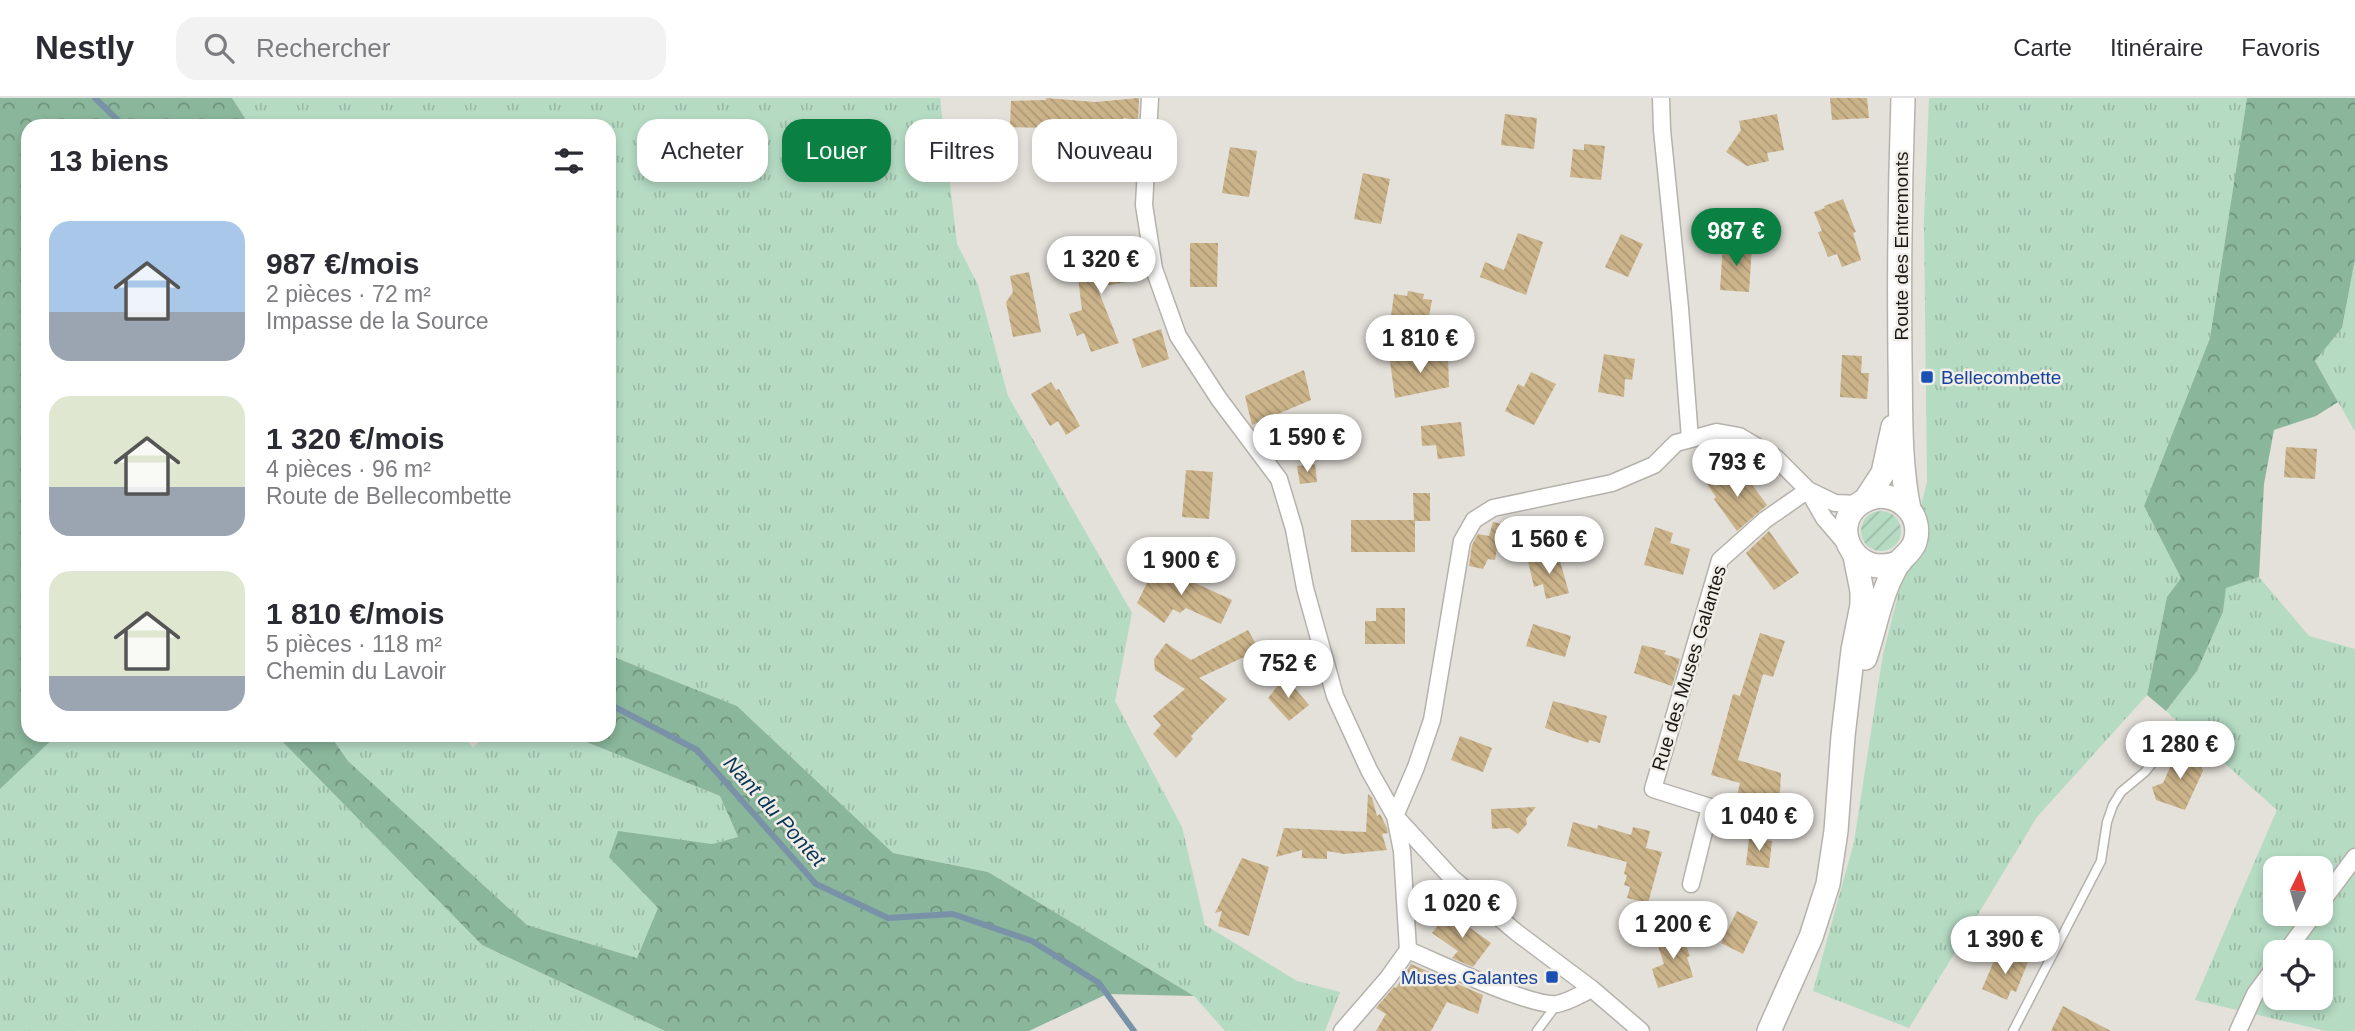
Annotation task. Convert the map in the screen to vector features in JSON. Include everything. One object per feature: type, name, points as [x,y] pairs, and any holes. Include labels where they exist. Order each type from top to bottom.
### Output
[{"type":"main road","name":"Route des Entremonts","points":[[1845,719],[1879,607],[1890,579],[1900,562],[1912,550],[1917,533],[1904,481],[1900,393],[1899,245],[1903,98]]},
{"type":"main road","name":"Route des Entremonts","points":[[1769,1031],[1811,937],[1828,884],[1836,831],[1853,650],[1863,591],[1846,527],[1850,514],[1883,473],[1900,393]]},
{"type":"main road","points":[[1862,502],[1875,496],[1893,498],[1909,509]]},
{"type":"main road","points":[[1852,552],[1863,562],[1881,567],[1900,562]]},
{"type":"street","points":[[1150,98],[1144,205],[1154,270],[1178,336],[1219,399],[1279,479],[1335,696],[1369,770],[1395,816],[1451,877],[1516,932],[1592,989],[1640,1031]]},
{"type":"street","points":[[1661,98],[1690,439]]},
{"type":"street","points":[[1342,1031],[1408,950],[1402,851],[1395,816],[1432,720],[1462,541],[1474,520],[1493,508],[1612,483],[1654,465],[1676,443],[1717,432],[1740,436],[1776,458],[1808,491],[1824,518],[1852,552]]},
{"type":"street","points":[[1808,491],[1835,503],[1862,502]]},
{"type":"street","name":"Rue des Muses Galantes","points":[[1691,884],[1710,807],[1653,789],[1712,584],[1720,560],[1765,520],[1808,491]]},
{"type":"street","points":[[2333,887],[2355,857]]},
{"type":"street","points":[[1408,950],[1539,1002],[1557,1004],[1592,989]]},
{"type":"street","points":[[2238,1031],[2263,984]]},
{"type":"lane","points":[[2013,1031],[2101,861],[2107,822],[2113,805],[2121,792],[2145,772],[2165,747]]},
{"type":"lane","points":[[1537,1031],[1557,1004]]},
{"type":"green space","points":[[0,98],[232,98],[246,119],[21,119],[21,742],[50,742],[0,789]]},
{"type":"green space","points":[[232,98],[940,98],[942,119],[905,119],[905,182],[950,182],[957,244],[978,285],[1008,396],[1132,613],[1115,701],[1182,827],[1205,925],[1297,981],[1340,992],[1325,1031],[1225,1031],[1194,996],[988,872],[893,853],[737,706],[616,658],[616,119],[246,119]]},
{"type":"green space","points":[[1929,98],[2247,98],[2210,338],[2144,506],[2181,578],[2167,597],[2147,695],[2037,817],[1909,1028],[1813,991],[1854,842],[1883,654],[1927,482],[1924,220]]},
{"type":"green space","points":[[2247,98],[2355,98],[2355,259],[2342,328],[2315,361],[2338,402],[2316,416],[2274,430],[2264,484],[2259,577],[2226,588],[2223,612],[2197,671],[2166,711],[2147,695],[2167,597],[2181,578],[2144,506],[2210,338]]},
{"type":"green space","points":[[2355,259],[2354,430],[2315,361],[2342,328]]},
{"type":"green space","points":[[1881,511],[1889,512],[1895,517],[1900,523],[1900,539],[1895,545],[1889,550],[1881,551],[1873,550],[1867,545],[1862,539],[1861,531],[1862,523],[1867,517],[1873,512]]},
{"type":"green space","points":[[2259,577],[2309,636],[2355,649],[2355,1031],[2326,1031],[2195,1000],[2277,810],[2166,711],[2197,671],[2223,612],[2226,587]]},
{"type":"green space","points":[[616,658],[737,706],[893,853],[988,872],[1194,996],[1107,994],[1029,1031],[665,1031],[482,945],[283,742],[335,742],[348,761],[527,925],[637,958],[658,908],[609,857],[618,831],[712,844],[738,837],[720,796],[586,742],[616,742]]},
{"type":"green space","points":[[50,742],[283,742],[482,945],[665,1031],[0,1031],[0,789]]},
{"type":"green space","points":[[335,742],[468,742],[473,747],[479,742],[586,742],[720,796],[738,837],[712,844],[618,832],[610,857],[659,908],[637,958],[527,925],[348,761]]},
{"type":"building","points":[[1139,98],[1138,119],[1032,119],[1032,128],[1018,127],[1018,119],[1010,119],[1011,101],[1095,102]]},
{"type":"building","points":[[1830,98],[1867,98],[1869,118],[1832,120]]},
{"type":"building","points":[[1505,114],[1537,118],[1534,149],[1501,145]]},
{"type":"building","points":[[1777,114],[1784,150],[1767,153],[1769,161],[1747,166],[1726,152],[1741,130],[1739,121]]},
{"type":"building","points":[[1584,144],[1605,146],[1601,180],[1570,177],[1573,149],[1584,150]]},
{"type":"building","points":[[1230,147],[1257,151],[1249,197],[1222,193]]},
{"type":"building","points":[[1363,173],[1390,179],[1381,224],[1354,219]]},
{"type":"building","points":[[1843,199],[1856,232],[1853,233],[1861,260],[1842,267],[1837,254],[1828,257],[1818,232],[1822,231],[1814,212]]},
{"type":"building","points":[[1518,233],[1543,242],[1526,295],[1480,277],[1485,262],[1504,270]]},
{"type":"building","points":[[1621,234],[1643,244],[1628,277],[1605,267]]},
{"type":"building","points":[[1190,243],[1218,243],[1217,287],[1190,287]]},
{"type":"building","points":[[1080,244],[1088,264],[1141,255],[1145,279],[1097,287],[1119,343],[1091,352],[1084,333],[1077,336],[1069,314],[1082,310],[1074,245]]},
{"type":"building","points":[[1723,244],[1752,246],[1749,292],[1720,290]]},
{"type":"building","points":[[1029,272],[1041,332],[1013,337],[1006,302],[1013,292],[1010,276]]},
{"type":"building","points":[[1408,291],[1424,294],[1423,299],[1432,300],[1425,337],[1389,331],[1394,294],[1407,296]]},
{"type":"building","points":[[1161,329],[1169,359],[1142,368],[1132,339]]},
{"type":"building","points":[[1604,354],[1635,359],[1632,380],[1625,379],[1624,397],[1598,392]]},
{"type":"building","points":[[1448,355],[1449,387],[1395,398],[1390,361]]},
{"type":"building","points":[[1842,355],[1862,356],[1861,373],[1869,373],[1867,399],[1840,397]]},
{"type":"building","points":[[1304,370],[1311,400],[1252,425],[1245,396]]},
{"type":"building","points":[[1531,372],[1556,384],[1534,425],[1505,411],[1518,384],[1524,387]]},
{"type":"building","points":[[1051,382],[1056,390],[1059,389],[1080,426],[1066,435],[1058,421],[1050,426],[1031,394]]},
{"type":"building","points":[[1461,422],[1465,456],[1438,459],[1436,445],[1422,446],[1421,426]]},
{"type":"building","points":[[2286,447],[2317,449],[2315,479],[2284,477]]},
{"type":"building","points":[[1315,464],[1317,482],[1300,484],[1297,466]]},
{"type":"building","points":[[1728,469],[1738,484],[1747,478],[1767,505],[1737,531],[1714,499],[1716,497],[1707,484]]},
{"type":"building","points":[[1186,470],[1213,472],[1209,519],[1182,517]]},
{"type":"building","points":[[1413,493],[1430,493],[1430,521],[1415,521],[1415,552],[1351,552],[1351,520],[1414,520]]},
{"type":"building","points":[[1493,522],[1510,526],[1505,545],[1498,543],[1495,560],[1488,559],[1483,569],[1469,566],[1472,545],[1478,534],[1489,536]]},
{"type":"building","points":[[1655,527],[1673,533],[1670,543],[1690,549],[1683,575],[1644,565]]},
{"type":"building","points":[[1769,531],[1799,573],[1774,590],[1746,553]]},
{"type":"building","points":[[1558,554],[1569,593],[1546,599],[1543,584],[1534,587],[1528,561]]},
{"type":"building","points":[[1156,565],[1232,600],[1221,624],[1186,608],[1180,613],[1173,609],[1164,623],[1137,603]]},
{"type":"building","points":[[1376,608],[1405,608],[1405,644],[1365,644],[1365,621],[1376,621]]},
{"type":"building","points":[[1533,624],[1571,636],[1565,657],[1526,646]]},
{"type":"building","points":[[1248,630],[1259,650],[1199,678],[1227,699],[1191,736],[1193,739],[1176,758],[1153,734],[1161,725],[1153,716],[1185,689],[1155,670],[1154,659],[1166,643],[1191,660]]},
{"type":"building","points":[[1760,633],[1785,641],[1773,677],[1763,674],[1738,760],[1781,773],[1779,811],[1776,812],[1736,801],[1740,783],[1711,775],[1733,694],[1740,696]]},
{"type":"building","points":[[1642,645],[1666,651],[1664,654],[1680,659],[1672,686],[1634,673]]},
{"type":"building","points":[[1285,677],[1309,705],[1289,721],[1268,698]]},
{"type":"building","points":[[1553,701],[1607,716],[1600,743],[1589,740],[1588,743],[1545,728]]},
{"type":"building","points":[[1460,736],[1492,748],[1483,772],[1451,760]]},
{"type":"building","points":[[2178,750],[2198,758],[2203,771],[2185,810],[2156,800],[2152,787],[2163,783]]},
{"type":"building","points":[[1368,794],[1372,798],[1377,816],[1380,814],[1387,828],[1388,833],[1382,834],[1387,850],[1344,854],[1327,851],[1327,859],[1302,858],[1302,850],[1276,857],[1284,828],[1366,832]]},
{"type":"building","points":[[1536,807],[1518,834],[1509,828],[1492,829],[1491,809]]},
{"type":"building","points":[[1573,822],[1597,829],[1598,825],[1631,835],[1633,827],[1650,831],[1646,848],[1662,852],[1648,903],[1627,898],[1630,887],[1624,885],[1627,875],[1624,874],[1627,862],[1567,846]]},
{"type":"building","points":[[1749,838],[1772,841],[1769,868],[1746,865]]},
{"type":"building","points":[[1242,858],[1269,867],[1249,936],[1218,926],[1222,911],[1215,913]]},
{"type":"building","points":[[1737,911],[1758,922],[1743,954],[1721,943]]},
{"type":"building","points":[[1448,912],[1491,943],[1473,967],[1452,958],[1458,951],[1432,933]]},
{"type":"building","points":[[1681,932],[1690,956],[1687,957],[1693,977],[1658,988],[1652,969],[1664,964],[1656,940]]},
{"type":"building","points":[[2006,952],[2028,962],[2016,992],[2011,990],[2007,1000],[1982,989],[1994,961],[2001,964]]},
{"type":"building","points":[[1411,964],[1483,995],[1478,1014],[1447,1002],[1431,1031],[1376,1031],[1386,1014],[1376,1008],[1394,987],[1396,988]]},
{"type":"building","points":[[2063,1006],[2111,1031],[2051,1031]]},
{"type":"waterway","name":"Nant du Pontet","points":[[95,98],[117,119]]},
{"type":"waterway","name":"Nant du Pontet","points":[[616,708],[697,750],[816,884],[888,918],[953,914],[1032,941],[1099,983],[1134,1031]]},
{"type":"place","name":"Bellecombette","points":[[1927,377]]},
{"type":"place","name":"Muses Galantes","points":[[1552,977]]}]
